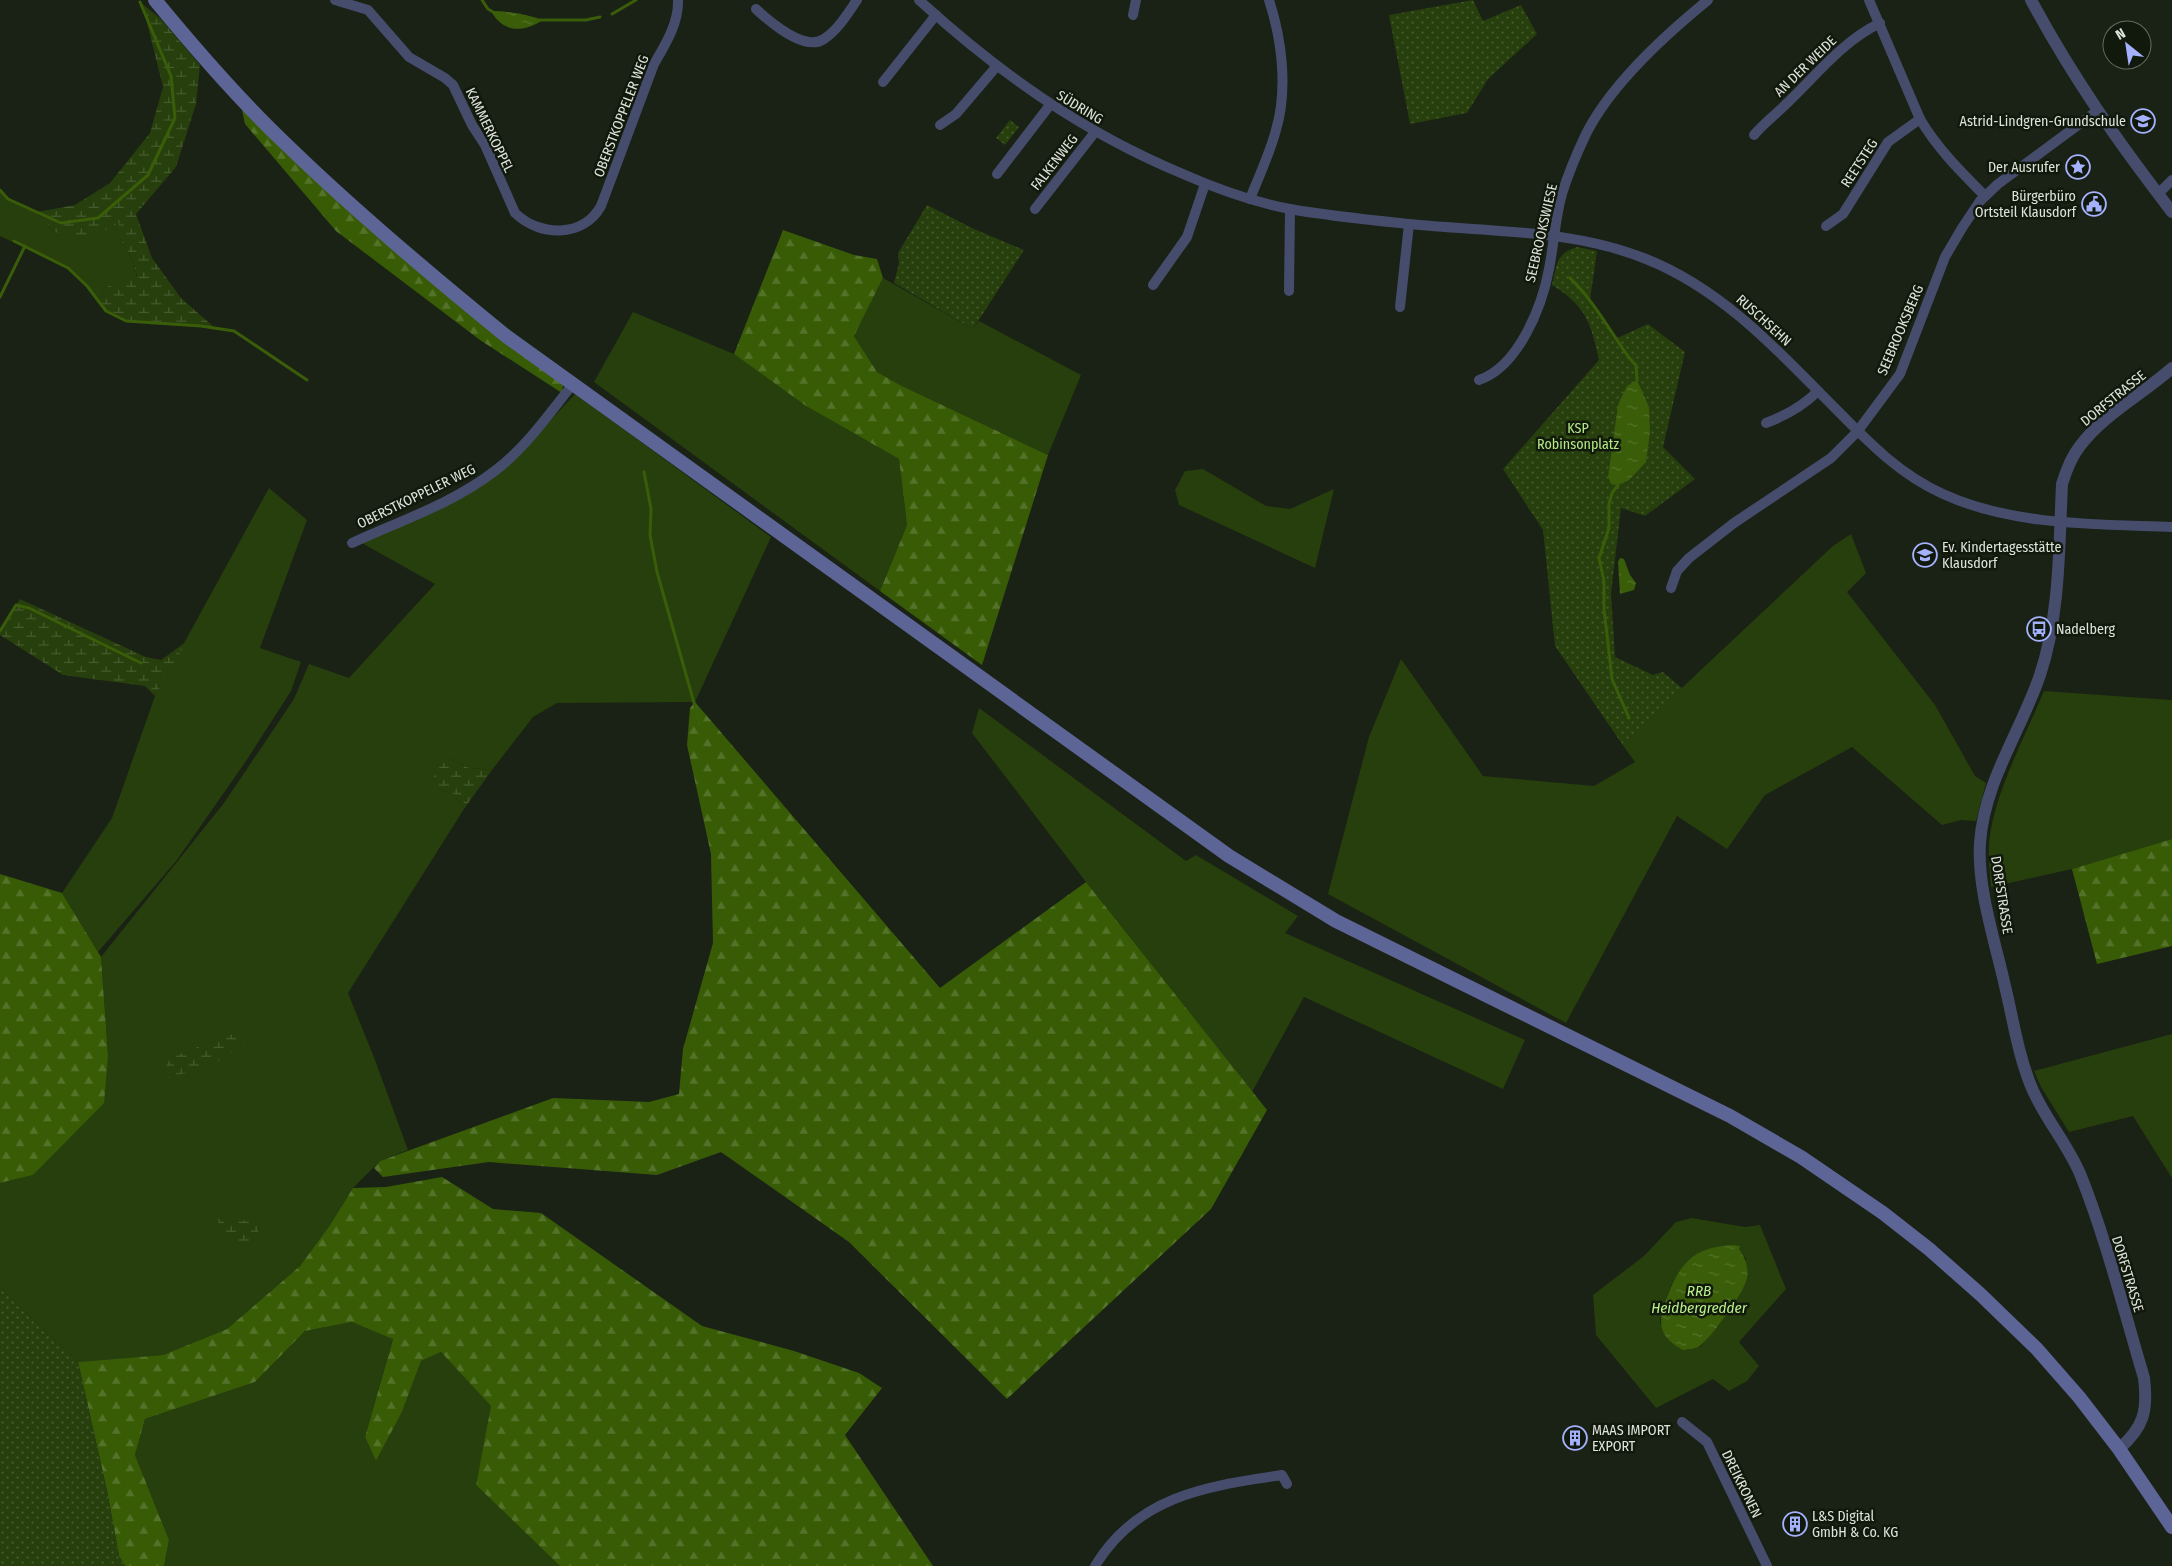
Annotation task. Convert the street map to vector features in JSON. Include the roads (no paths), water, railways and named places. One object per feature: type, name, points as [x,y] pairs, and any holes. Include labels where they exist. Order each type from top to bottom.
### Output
[{"type":"main road","points":[[155,0],[216,71],[308,164],[422,267],[506,336],[1229,856],[1336,922],[1730,1116],[1801,1157],[1882,1213],[1929,1249],[1980,1294],[2037,1349],[2079,1397],[2119,1449],[2172,1527]]},
{"type":"street","name":"KAMMERKOPPEL","points":[[334,0],[368,10],[409,57],[445,78],[453,85],[472,124],[485,145],[511,207],[523,220],[540,228],[560,232],[574,229],[597,214]]},
{"type":"street","name":"OBERSTKOPPELER WEG","points":[[597,214],[654,64],[673,26],[678,12],[678,0]]},
{"type":"street","points":[[756,9],[780,30],[810,42],[819,42],[834,32],[857,0]]},
{"type":"street","name":"SÜDRING","points":[[919,0],[996,66],[1050,105],[1142,157],[1206,184],[1250,199],[1290,209],[1359,218]]},
{"type":"street","points":[[1133,16],[1136,0]]},
{"type":"street","points":[[1250,199],[1277,128],[1282,94],[1280,48],[1269,0]]},
{"type":"street","name":"SEEBROOKSWIESE","points":[[1479,380],[1490,376],[1505,365],[1519,346],[1536,310],[1546,278],[1562,194],[1576,156],[1597,115],[1650,52],[1708,0]]},
{"type":"street","points":[[1870,0],[1920,119],[1938,146],[1985,196]]},
{"type":"street","points":[[2031,0],[2054,42],[2097,111],[2123,149],[2172,212]]},
{"type":"street","points":[[883,82],[936,15]]},
{"type":"street","name":"AN DER WEIDE","points":[[1754,135],[1763,123],[1784,106],[1845,45],[1863,31],[1880,23]]},
{"type":"street","points":[[940,125],[956,114],[996,66]]},
{"type":"street","points":[[997,174],[1050,105]]},
{"type":"street","name":"SEEBROOKSBERG","points":[[1671,588],[1677,571],[1689,558],[1734,523],[1831,458],[1857,432],[1900,374],[1945,257],[1962,228],[1985,196],[2097,111]]},
{"type":"street","name":"REETSTEG","points":[[1826,226],[1843,214],[1888,142],[1920,119]]},
{"type":"street","name":"FALKENWEG","points":[[1035,209],[1095,132]]},
{"type":"street","points":[[2158,194],[2172,180]]},
{"type":"street","points":[[1153,285],[1187,237],[1206,184]]},
{"type":"street","points":[[1289,291],[1290,209]]},
{"type":"street","name":"RUSCHSEHN","points":[[1359,218],[1554,236],[1614,248],[1645,258],[1702,288],[1733,310],[1767,340],[1857,432],[1908,475],[1941,493],[1971,505],[2060,522]]},
{"type":"street","points":[[1400,308],[1409,224]]},
{"type":"street","name":"DORFSTRASSE","points":[[2119,1449],[2140,1428],[2147,1400],[2144,1378],[2092,1204],[2079,1171],[2031,1086],[2026,1071],[1987,908],[1980,865],[1980,842],[1986,810],[1999,771],[2039,677],[2046,654],[2056,593],[2062,484],[2068,467],[2080,446],[2098,428],[2172,368]]},
{"type":"street","name":"OBERSTKOPPELER WEG","points":[[352,543],[466,490],[496,470],[522,446],[572,384]]},
{"type":"street","points":[[1766,423],[1807,402],[1818,391]]},
{"type":"street","points":[[2060,522],[2172,527]]},
{"type":"street","name":"DREIKRONEN","points":[[1682,1422],[1707,1442],[1767,1566]]},
{"type":"street","points":[[1095,1566],[1106,1548],[1126,1528],[1155,1508],[1180,1496],[1214,1485],[1282,1475],[1287,1484]]},
{"type":"water","points":[[491,11],[517,13],[543,20],[528,27],[514,29],[501,24]]},
{"type":"water","points":[[1637,380],[1649,407],[1650,432],[1646,462],[1629,480],[1618,485],[1611,484],[1608,477],[1618,405],[1627,386]]},
{"type":"water","points":[[1620,558],[1624,559],[1630,575],[1636,583],[1634,590],[1620,594],[1618,562]]},
{"type":"water","name":"RRB Heidbergredder","points":[[1740,1246],[1739,1249],[1746,1262],[1747,1278],[1745,1285],[1720,1323],[1706,1340],[1693,1349],[1683,1350],[1667,1338],[1661,1325],[1665,1301],[1672,1284],[1684,1265],[1697,1254],[1714,1247]]},
{"type":"waterway","points":[[482,0],[488,9],[493,12]]},
{"type":"waterway","points":[[612,14],[636,0]]},
{"type":"waterway","points":[[0,190],[8,199],[61,223],[98,218],[148,175],[175,118],[171,76],[140,2]]},
{"type":"waterway","points":[[539,20],[586,20],[600,17]]},
{"type":"waterway","points":[[14,241],[68,268],[87,286],[106,311],[126,321],[201,326],[234,331],[307,380]]},
{"type":"waterway","points":[[0,297],[25,246]]},
{"type":"waterway","points":[[1570,278],[1590,300],[1636,365],[1637,380]]},
{"type":"waterway","points":[[644,472],[651,509],[650,535],[657,572],[700,724]]},
{"type":"waterway","points":[[1618,485],[1612,493],[1609,504],[1609,528],[1599,558],[1604,581],[1604,609],[1612,679],[1629,718]]},
{"type":"waterway","points":[[0,631],[16,605],[29,608],[141,663]]},
{"type":"place","name":"Astrid-Lindgren-Grundschule","points":[[2143,121]]},
{"type":"place","name":"Der Ausrufer","points":[[2078,167]]},
{"type":"place","name":"Bürgerbüro Ortsteil Klausdorf","points":[[2094,204]]},
{"type":"place","name":"Ev. Kindertagesstätte Klausdorf","points":[[1925,555]]},
{"type":"place","name":"Nadelberg","points":[[2039,629]]},
{"type":"place","name":"MAAS IMPORT EXPORT","points":[[1575,1438]]},
{"type":"place","name":"L&S Digital GmbH & Co. KG","points":[[1795,1524]]},
{"type":"park label","name":"KSP Robinsonplatz","points":[[1578,436]]}]
